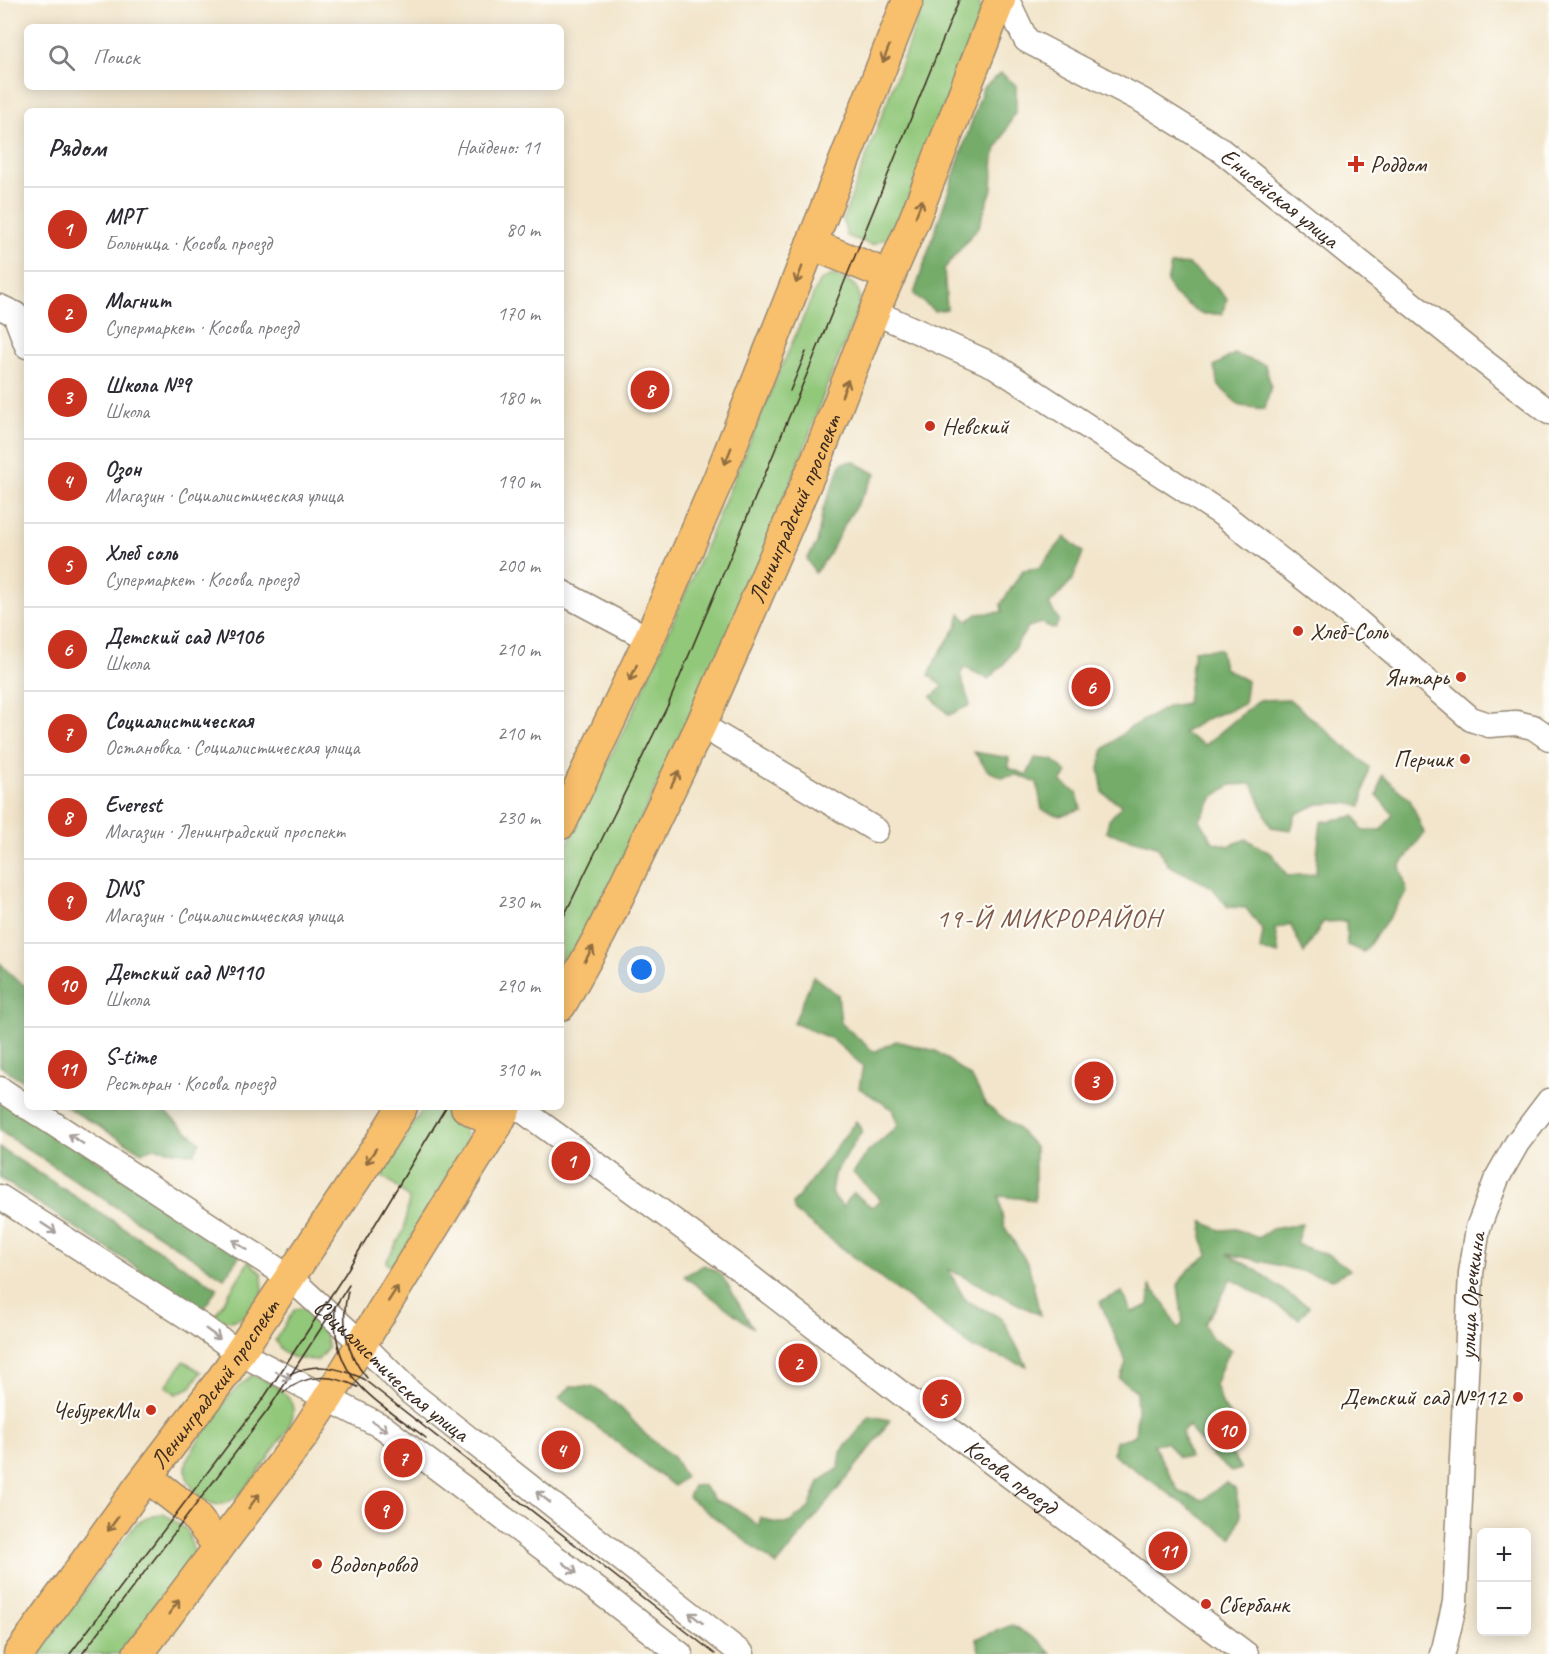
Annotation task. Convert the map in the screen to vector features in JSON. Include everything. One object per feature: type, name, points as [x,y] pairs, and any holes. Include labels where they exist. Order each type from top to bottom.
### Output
[{"type":"main road","points":[[564,818],[649,639],[720,475],[908,0]]},
{"type":"main road","name":"Ленинградский проспект","points":[[564,1000],[601,933],[701,725],[820,452],[1000,0]]},
{"type":"main road","points":[[811,244],[890,276]]},
{"type":"main road","name":"Ленинградский проспект","points":[[19,1654],[147,1477],[223,1377],[400,1110]]},
{"type":"main road","points":[[138,1654],[303,1436],[328,1398],[507,1113],[486,1110]]},
{"type":"main road","points":[[147,1477],[192,1512],[219,1547]]},
{"type":"street","name":"Енисейская улица","points":[[1006,0],[1026,40],[1143,101],[1218,148],[1549,412]]},
{"type":"street","points":[[0,308],[15,314],[24,338]]},
{"type":"street","points":[[874,312],[994,366],[1222,514],[1341,607],[1471,719],[1489,725],[1516,723],[1533,727],[1549,738]]},
{"type":"street","points":[[564,594],[649,639]]},
{"type":"street","points":[[701,725],[876,830]]},
{"type":"street","name":"Социалистическая улица","points":[[0,1089],[24,1105]]},
{"type":"street","name":"улица Оречкина","points":[[1442,1654],[1455,1602],[1472,1273],[1478,1228],[1497,1178],[1517,1143],[1549,1101]]},
{"type":"street","name":"Социалистическая улица","points":[[32,1110],[289,1277],[411,1393],[742,1654]]},
{"type":"street","name":"Косова проезд","points":[[507,1113],[741,1270],[1246,1654]]},
{"type":"street","name":"Социалистическая улица","points":[[0,1197],[200,1325],[238,1352],[383,1427],[680,1654]]},
{"type":"green space","points":[[925,0],[978,0],[982,11],[894,234],[872,245],[847,236],[843,219]]},
{"type":"green space","points":[[1001,73],[1016,85],[1016,110],[994,155],[992,189],[979,226],[944,269],[947,309],[934,311],[914,294],[983,88]]},
{"type":"green space","points":[[1188,264],[1212,283],[1227,299],[1222,314],[1201,314],[1174,295],[1167,282],[1171,265]]},
{"type":"green space","points":[[833,275],[851,283],[858,291],[858,310],[758,567],[612,881],[564,969],[564,850],[639,699],[775,382],[818,284]]},
{"type":"green space","points":[[1234,354],[1265,365],[1271,385],[1265,409],[1240,406],[1219,386],[1214,366]]},
{"type":"green space","points":[[853,461],[876,474],[844,525],[830,553],[815,573],[807,559],[817,543],[823,509],[842,463]]},
{"type":"green space","points":[[1065,537],[1083,552],[1073,579],[1049,605],[1059,620],[1055,629],[1041,623],[1028,627],[1004,664],[988,679],[965,667],[960,674],[970,705],[949,715],[931,697],[943,687],[929,675],[937,657],[957,626],[960,614],[968,621],[977,614],[1002,612],[1001,604],[1023,570],[1039,568]]},
{"type":"green space","points":[[1220,649],[1224,668],[1247,681],[1244,704],[1206,719],[1183,733],[1205,745],[1259,700],[1289,699],[1369,767],[1361,806],[1343,803],[1318,804],[1296,814],[1291,830],[1271,827],[1252,784],[1231,785],[1213,797],[1200,820],[1213,842],[1228,846],[1246,839],[1272,854],[1287,876],[1316,874],[1321,822],[1355,816],[1362,830],[1382,830],[1393,814],[1377,796],[1382,775],[1410,800],[1424,833],[1400,866],[1407,892],[1364,952],[1347,945],[1346,921],[1323,922],[1304,953],[1290,924],[1275,929],[1279,954],[1260,950],[1263,931],[1246,908],[1228,907],[1212,887],[1168,865],[1157,846],[1106,832],[1109,820],[1122,805],[1103,793],[1099,768],[1104,749],[1128,729],[1169,706],[1187,703],[1194,650]]},
{"type":"green space","points":[[974,752],[1009,758],[1009,768],[1027,775],[1035,758],[1053,760],[1067,773],[1061,782],[1077,793],[1081,809],[1060,816],[1042,810],[1037,783],[1018,775],[1002,777],[988,771]]},
{"type":"green space","points":[[0,963],[24,985],[24,1081],[0,1066]]},
{"type":"green space","points":[[813,976],[838,995],[841,1023],[874,1052],[896,1041],[936,1051],[972,1078],[986,1105],[1016,1127],[1035,1147],[1035,1200],[999,1196],[1004,1226],[1029,1266],[1040,1315],[948,1269],[966,1301],[1002,1318],[1027,1366],[973,1348],[795,1212],[793,1204],[856,1121],[862,1131],[834,1174],[831,1193],[843,1207],[853,1193],[872,1207],[881,1200],[853,1173],[868,1152],[898,1126],[892,1109],[859,1088],[863,1066],[832,1039],[794,1023]]},
{"type":"green space","points":[[0,1096],[240,1255],[224,1278],[0,1131]]},
{"type":"green space","points":[[71,1110],[163,1110],[200,1142],[194,1154],[155,1148],[142,1152]]},
{"type":"green space","points":[[422,1110],[442,1110],[456,1119],[462,1127],[468,1140],[393,1270],[386,1262],[404,1230],[409,1199],[382,1176]]},
{"type":"green space","points":[[0,1148],[217,1288],[203,1311],[0,1178]]},
{"type":"green space","points":[[1203,1222],[1220,1230],[1236,1229],[1258,1238],[1272,1229],[1302,1224],[1296,1244],[1331,1256],[1350,1270],[1333,1279],[1227,1254],[1256,1270],[1309,1306],[1299,1319],[1231,1278],[1218,1304],[1204,1324],[1212,1338],[1232,1350],[1224,1361],[1215,1385],[1223,1406],[1233,1420],[1221,1436],[1241,1469],[1231,1472],[1209,1453],[1188,1426],[1182,1433],[1189,1458],[1178,1457],[1166,1442],[1153,1444],[1179,1492],[1203,1500],[1226,1482],[1235,1489],[1241,1516],[1232,1538],[1113,1454],[1116,1441],[1135,1436],[1136,1391],[1120,1379],[1126,1362],[1100,1302],[1122,1292],[1132,1312],[1149,1305],[1150,1286],[1165,1304],[1178,1329],[1183,1323],[1178,1285],[1188,1270],[1208,1255],[1202,1237]]},
{"type":"green space","points":[[249,1261],[262,1274],[263,1295],[249,1315],[231,1321],[213,1319]]},
{"type":"green space","points":[[704,1265],[721,1274],[753,1328],[684,1276]]},
{"type":"green space","points":[[295,1309],[309,1309],[324,1328],[328,1348],[318,1360],[299,1359],[288,1355],[275,1340]]},
{"type":"green space","points":[[184,1361],[201,1372],[191,1387],[176,1394],[166,1386]]},
{"type":"green space","points":[[252,1375],[270,1383],[288,1397],[293,1408],[291,1421],[281,1439],[244,1490],[223,1504],[212,1504],[201,1498],[188,1481],[187,1461],[218,1411],[233,1392]]},
{"type":"green space","points":[[571,1386],[595,1387],[673,1457],[685,1477],[674,1486],[559,1398]]},
{"type":"green space","points":[[870,1416],[890,1420],[873,1445],[777,1565],[688,1497],[693,1486],[702,1485],[715,1500],[734,1507],[759,1526],[760,1517],[775,1523],[789,1523],[809,1508],[819,1482],[839,1468],[841,1452]]},
{"type":"green space","points":[[164,1514],[187,1530],[196,1558],[120,1654],[35,1654],[136,1524],[152,1515]]},
{"type":"green space","points":[[1012,1625],[1040,1642],[1051,1654],[980,1654],[976,1639]]},
{"type":"tram line","points":[[564,916],[668,705],[807,374],[959,0]]},
{"type":"tram line","points":[[790,391],[806,352]]},
{"type":"tram line","points":[[70,1654],[263,1399],[345,1274],[444,1110]]},
{"type":"tram line","points":[[82,1654],[268,1410],[349,1285]]},
{"type":"tram line","points":[[348,1291],[345,1315],[347,1338],[354,1359],[367,1378]]},
{"type":"tram line","points":[[335,1306],[336,1332],[340,1352],[348,1370],[373,1398],[426,1438]]},
{"type":"tram line","points":[[290,1374],[309,1368],[326,1367],[362,1378],[715,1654]]},
{"type":"tram line","points":[[283,1393],[301,1382],[319,1378],[338,1380],[358,1387]]},
{"type":"place","name":"Роддом","points":[[1356,164]]},
{"type":"place","name":"Everest","points":[[650,390]]},
{"type":"place","name":"Невский","points":[[930,426]]},
{"type":"place","name":"Хлеб-Соль","points":[[1298,631]]},
{"type":"place","name":"Янтарь","points":[[1461,677]]},
{"type":"place","name":"Детский сад №106","points":[[1091,687]]},
{"type":"place","name":"Перчик","points":[[1465,759]]},
{"type":"place","name":"Школа №9","points":[[1094,1081]]},
{"type":"place","name":"МРТ","points":[[571,1161]]},
{"type":"place","name":"Магнит","points":[[798,1363]]},
{"type":"place","name":"Детский сад №112","points":[[1518,1397]]},
{"type":"place","name":"Хлеб соль","points":[[942,1399]]},
{"type":"place","name":"ЧебурекМи","points":[[151,1410]]},
{"type":"place","name":"Детский сад №110","points":[[1227,1430]]},
{"type":"place","name":"Озон","points":[[561,1450]]},
{"type":"place","name":"Социалистическая","points":[[403,1458]]},
{"type":"place","name":"DNS","points":[[384,1510]]},
{"type":"place","name":"S-time","points":[[1168,1551]]},
{"type":"place","name":"Водопровод","points":[[317,1564]]},
{"type":"place","name":"Сбербанк","points":[[1206,1604]]},
{"type":"district","name":"19-Й МИКРОРАЙОН","points":[[1049,918]]}]
